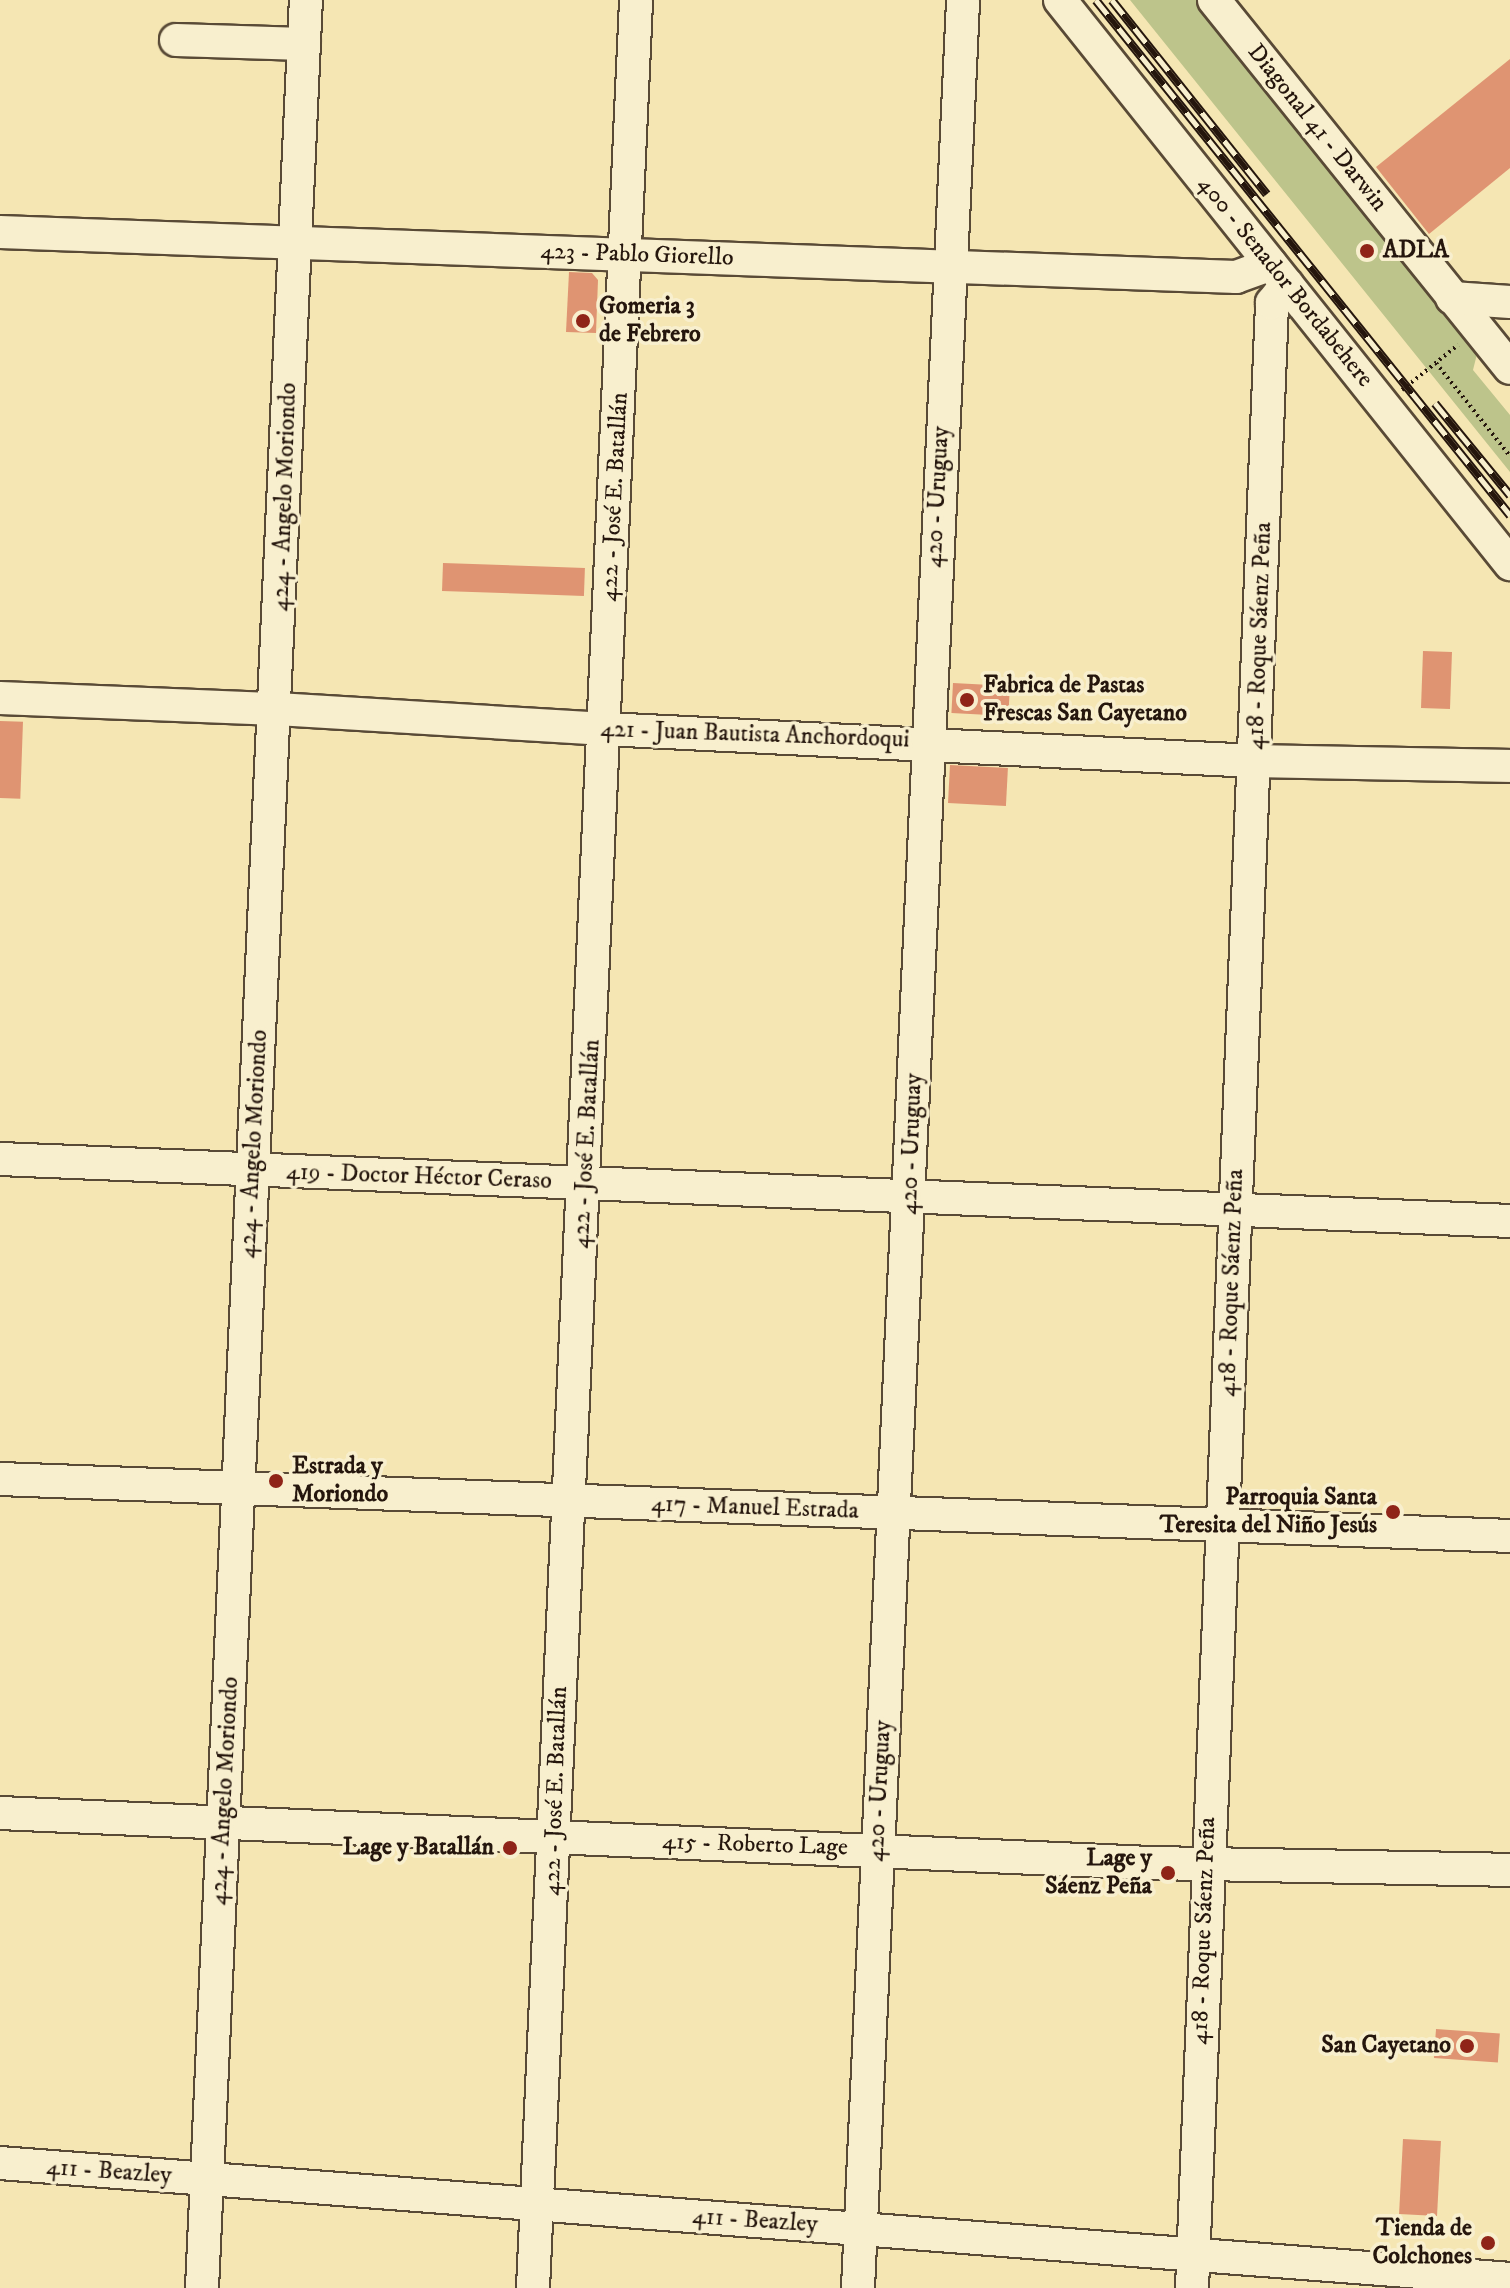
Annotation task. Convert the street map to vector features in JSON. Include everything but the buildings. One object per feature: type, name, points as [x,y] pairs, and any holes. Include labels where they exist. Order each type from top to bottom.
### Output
[{"type":"street","name":"424 - Angelo Moriondo","points":[[202,2288],[241,1489],[252,1171],[277,709],[306,0]]},
{"type":"street","name":"422 - José E. Batallán","points":[[533,2288],[636,0]]},
{"type":"street","name":"420 - Uruguay","points":[[858,2288],[910,1196],[948,266],[963,0]]},
{"type":"street","name":"400 - Senador Bordabehere","points":[[1060,0],[1510,564]]},
{"type":"street","name":"Diagonal 41 - Darwin","points":[[1214,0],[1510,368]]},
{"type":"street","points":[[176,40],[304,44]]},
{"type":"street","name":"423 - Pablo Giorello","points":[[0,232],[1236,277],[1279,274]]},
{"type":"street","name":"418 - Roque Sáenz Peña","points":[[1192,2272],[1206,1863],[1223,1523],[1272,303],[1279,274]]},
{"type":"street","points":[[1452,298],[1510,302]]},
{"type":"street","name":"421 - Juan Bautista Anchordoqui","points":[[0,698],[277,709],[605,729],[1255,761],[1510,766]]},
{"type":"street","name":"419 - Doctor Héctor Ceraso","points":[[0,1159],[1510,1221]]},
{"type":"street","name":"417 - Manuel Estrada","points":[[0,1479],[1510,1536]]},
{"type":"street","name":"415 - Roberto Lage","points":[[0,1813],[1206,1863],[1510,1870]]},
{"type":"street","name":"411 - Beazley","points":[[0,2163],[861,2229],[1192,2272],[1510,2279]]},
{"type":"path","points":[[1398,393],[1478,329]]},
{"type":"path","points":[[1436,363],[1510,456]]},
{"type":"green space","points":[[1130,0],[1198,0],[1479,346],[1473,370],[1510,415],[1510,472]]},
{"type":"railway","points":[[1096,0],[1510,515]]},
{"type":"railway","points":[[1112,0],[1267,194]]},
{"type":"railway","points":[[1435,403],[1510,495]]},
{"type":"place","name":"ADLA","points":[[1367,251]]},
{"type":"place","name":"Gomeria 3 de Febrero","points":[[583,321]]},
{"type":"place","name":"Fabrica de Pastas Frescas San Cayetano","points":[[967,700]]},
{"type":"place","name":"Estrada y Moriondo","points":[[276,1481]]},
{"type":"place","name":"Parroquia Santa Teresita del Niño Jesús","points":[[1393,1512]]},
{"type":"place","name":"Lage y Batallán","points":[[510,1848]]},
{"type":"place","name":"Lage y Sáenz Peña","points":[[1168,1873]]},
{"type":"place","name":"San Cayetano","points":[[1467,2046]]},
{"type":"place","name":"Tienda de Colchones","points":[[1488,2243]]}]
